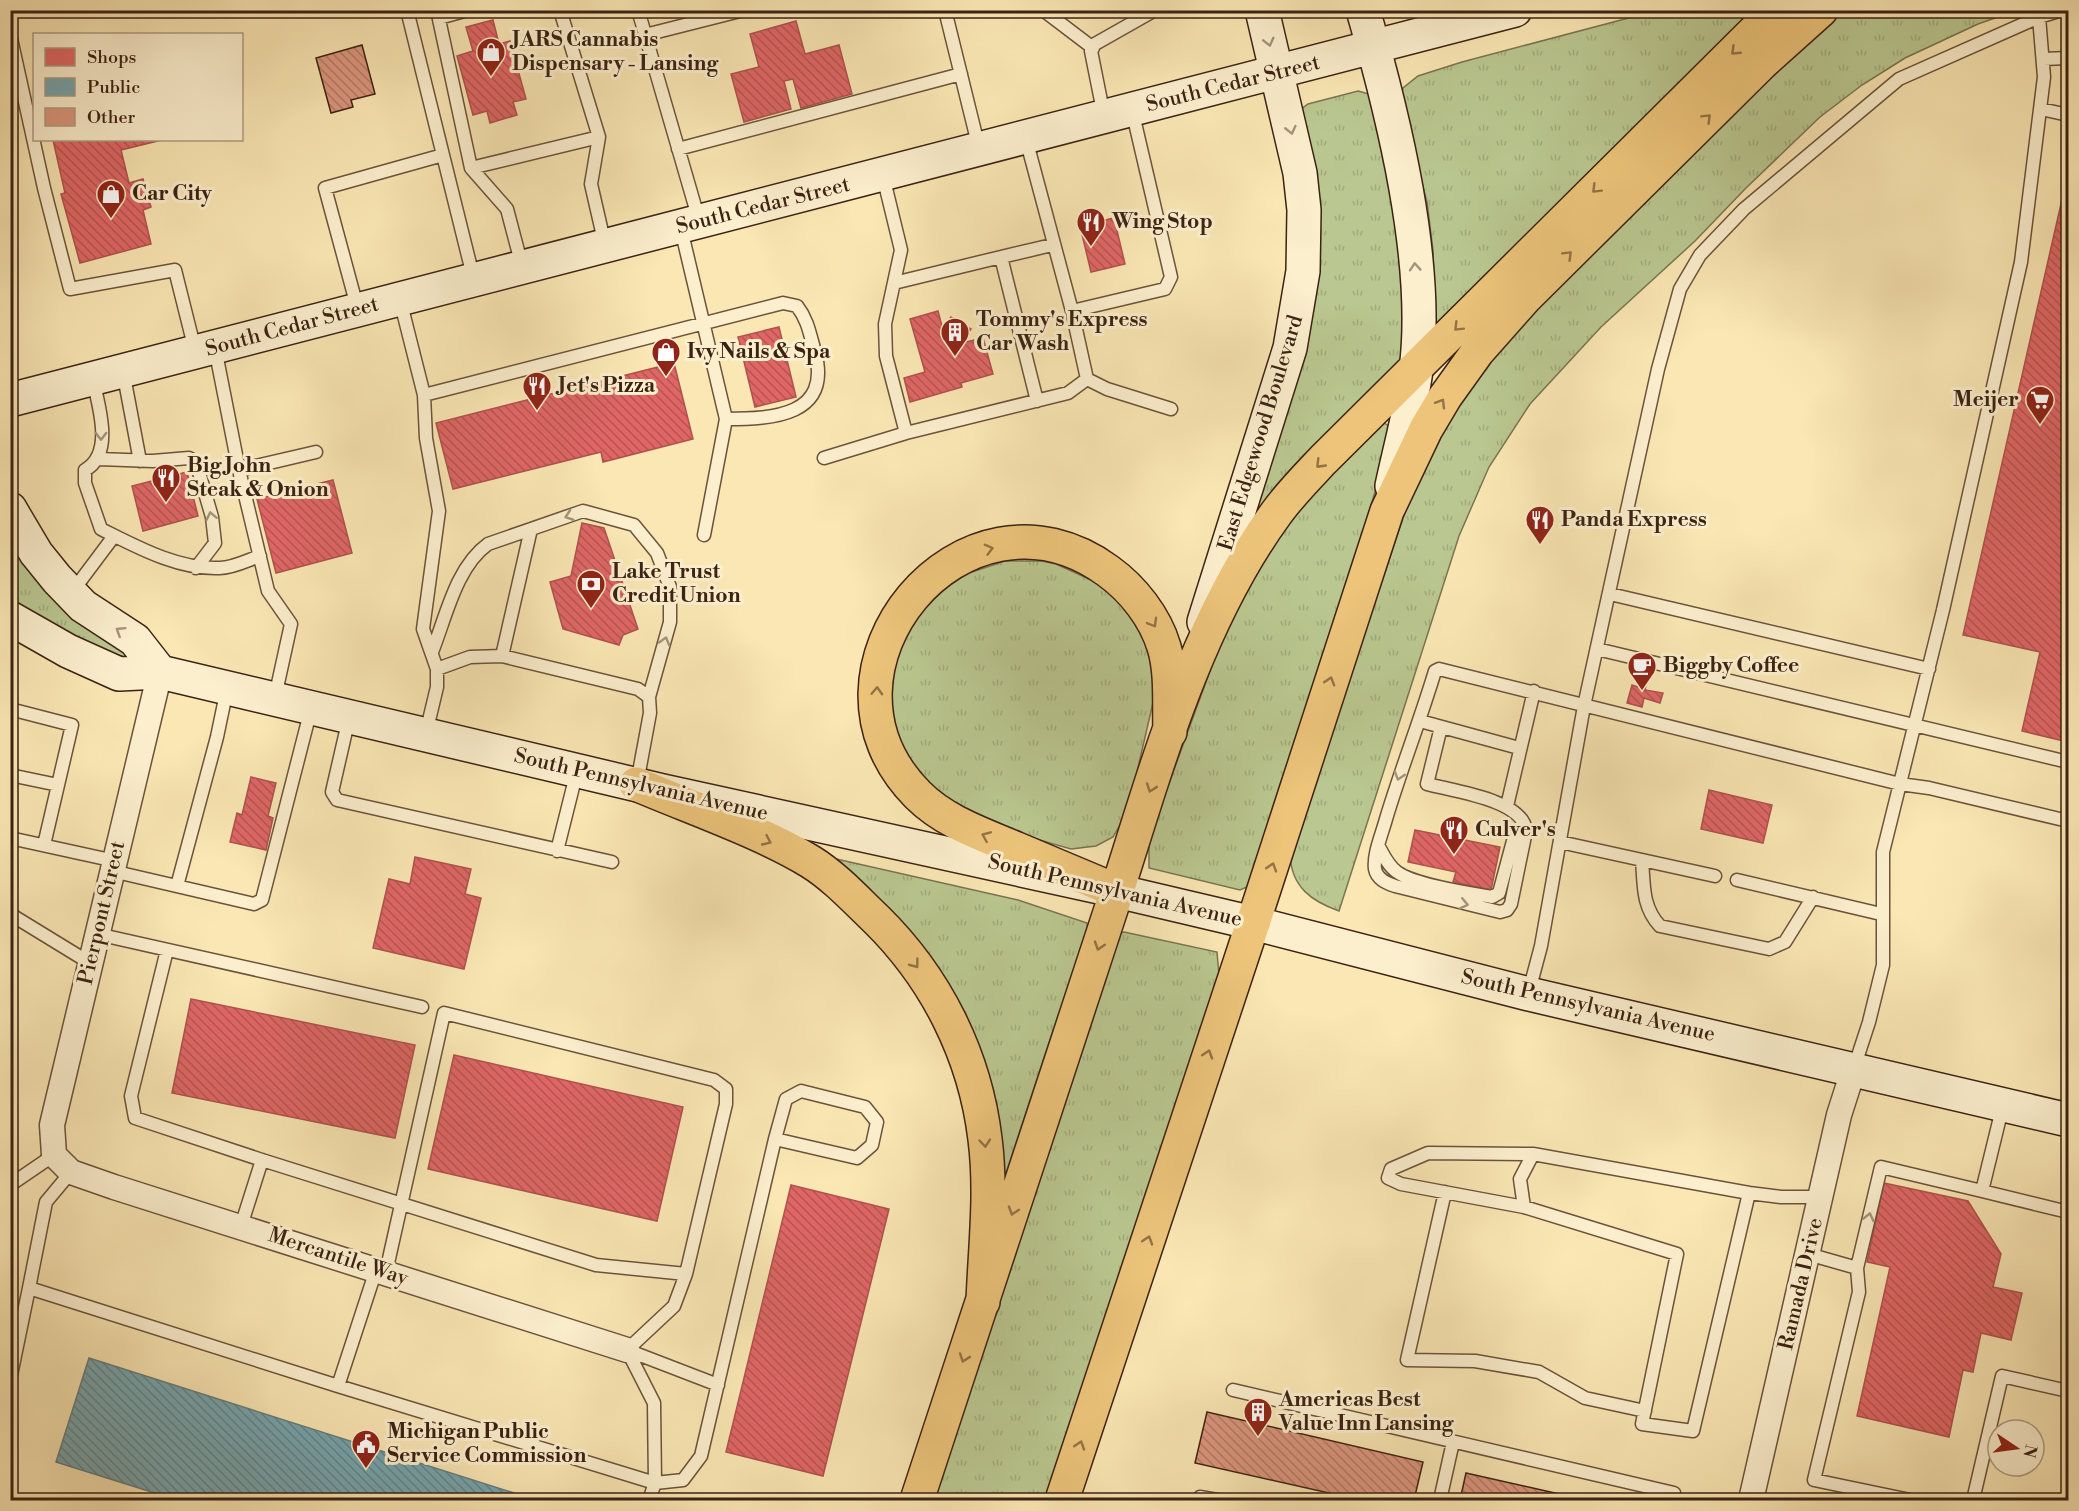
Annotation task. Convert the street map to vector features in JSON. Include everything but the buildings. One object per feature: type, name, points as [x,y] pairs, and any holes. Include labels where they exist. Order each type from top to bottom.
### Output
[{"type":"main road","name":"East Edgewood Boulevard","points":[[1189,675],[1221,564],[1288,357],[1300,302],[1305,242],[1302,190],[1262,10]]},
{"type":"main road","points":[[1062,1500],[1387,511],[1416,369],[1418,306],[1413,240],[1402,169],[1363,10]]},
{"type":"main road","name":"South Cedar Street","points":[[10,400],[1515,10]]},
{"type":"main road","points":[[917,1500],[1189,675],[1244,563],[1275,514],[1323,460],[1776,10]]},
{"type":"main road","points":[[1387,511],[1426,429],[1445,397],[1500,326],[1762,63],[1821,10]]},
{"type":"main road","points":[[10,510],[36,553],[71,594],[101,619],[135,640],[160,672]]},
{"type":"main road","points":[[1117,891],[960,824],[918,794],[894,762],[880,724],[877,687],[883,647],[898,615],[912,594],[949,565],[978,552],[1004,545],[1023,543],[1060,548],[1082,556],[1116,578],[1139,602],[1153,622],[1167,658],[1170,732]]},
{"type":"main road","name":"South Pennsylvania Avenue","points":[[10,618],[68,651],[118,674],[160,672],[636,784],[1117,891],[1253,923],[1529,994],[1854,1068],[2068,1120]]},
{"type":"main road","points":[[636,784],[811,863],[849,893],[894,937],[930,984],[960,1040],[982,1120],[988,1196],[983,1302]]},
{"type":"street","name":"Pierpont Street","points":[[63,1164],[52,1125],[160,672]]},
{"type":"street","name":"Ramada Drive","points":[[1751,1500],[1820,1197],[1854,1068]]},
{"type":"street","name":"Mercantile Way","points":[[63,1164],[241,1226],[627,1350]]},
{"type":"lane","points":[[407,10],[474,280]]},
{"type":"lane","points":[[468,10],[438,14],[471,168],[507,209],[523,268]]},
{"type":"lane","points":[[560,10],[599,137],[591,184],[605,246]]},
{"type":"lane","points":[[638,10],[678,149],[705,325],[726,420],[704,535]]},
{"type":"lane","points":[[645,35],[744,10]]},
{"type":"lane","points":[[945,10],[980,149]]},
{"type":"lane","points":[[1043,10],[1093,48]]},
{"type":"lane","points":[[1072,311],[1165,289],[1171,277],[1118,114],[1091,51],[1095,44],[1155,10]]},
{"type":"lane","points":[[1529,994],[1541,946],[1584,706],[1672,312],[1680,289],[1701,255],[1744,209],[1899,79],[2039,17],[2062,10]]},
{"type":"lane","points":[[1854,1068],[1869,1022],[1883,965],[1881,914],[1883,852],[1916,725],[2020,262],[2044,77],[2039,17]]},
{"type":"lane","points":[[10,34],[33,138]]},
{"type":"lane","points":[[2043,58],[2068,58]]},
{"type":"lane","points":[[678,149],[961,74]]},
{"type":"lane","points":[[2041,110],[2068,115]]},
{"type":"lane","points":[[471,168],[599,137]]},
{"type":"lane","points":[[1025,138],[1052,245],[1072,311],[1087,379]]},
{"type":"lane","points":[[34,141],[70,289],[175,270],[205,350],[239,470],[268,591],[291,624],[274,699]]},
{"type":"lane","points":[[358,310],[325,188],[443,155]]},
{"type":"lane","points":[[883,174],[901,250],[885,324],[886,356],[906,433]]},
{"type":"lane","points":[[894,283],[1052,245]]},
{"type":"lane","points":[[1001,257],[1037,401]]},
{"type":"lane","points":[[400,299],[424,395],[426,438],[439,511],[423,629],[437,669],[436,687],[426,735]]},
{"type":"lane","points":[[424,395],[705,325],[783,303],[797,306],[805,317],[818,364],[818,387],[805,405],[759,419],[726,420]]},
{"type":"lane","points":[[108,375],[100,414],[101,454],[96,464],[85,470],[85,483],[101,529],[139,548],[196,568],[223,568],[261,556]]},
{"type":"lane","points":[[108,375],[140,461]]},
{"type":"lane","points":[[824,458],[906,433],[1068,393],[1087,379]]},
{"type":"lane","points":[[1087,379],[1107,389],[1171,409]]},
{"type":"lane","points":[[239,470],[316,452]]},
{"type":"lane","points":[[99,459],[140,461],[189,459],[196,462],[212,517],[215,543],[196,568]]},
{"type":"lane","points":[[432,652],[465,568],[475,553],[488,544],[583,511],[634,525],[657,553],[670,587],[670,622],[649,697],[650,713],[636,784]]},
{"type":"lane","points":[[502,656],[531,529]]},
{"type":"lane","points":[[71,594],[114,536]]},
{"type":"lane","points":[[1610,594],[1929,669]]},
{"type":"lane","points":[[1597,649],[2068,762]]},
{"type":"lane","points":[[437,669],[470,657],[502,656],[638,689],[649,697]]},
{"type":"lane","points":[[1441,727],[1427,784],[1507,806],[1521,816],[1526,831],[1511,904],[1507,910],[1500,912],[1417,894],[1385,882],[1379,878],[1375,868],[1378,845],[1403,761],[1420,721],[1435,671],[1439,669],[1900,784],[1929,788],[2068,821]]},
{"type":"lane","points":[[177,886],[217,737],[227,688]]},
{"type":"lane","points":[[1507,806],[1534,691]]},
{"type":"lane","points":[[10,838],[44,845],[177,886],[254,904],[261,900],[311,708]]},
{"type":"lane","points":[[10,709],[72,725],[44,845]]},
{"type":"lane","points":[[349,717],[332,792],[337,800],[612,862]]},
{"type":"lane","points":[[1420,721],[1519,748]]},
{"type":"lane","points":[[557,851],[577,770]]},
{"type":"lane","points":[[10,775],[58,785]]},
{"type":"lane","points":[[1560,842],[1715,876]]},
{"type":"lane","points":[[1642,860],[1645,898],[1650,915],[1660,926],[1769,949],[1785,942],[1813,897]]},
{"type":"lane","points":[[1737,880],[1881,914]]},
{"type":"lane","points":[[10,914],[90,963]]},
{"type":"lane","points":[[97,934],[422,1007]]},
{"type":"lane","points":[[167,950],[131,1096],[135,1118],[262,1161],[596,1265],[686,1274]]},
{"type":"lane","points":[[338,1386],[381,1271],[401,1204],[444,1012],[714,1080],[726,1089],[726,1104],[686,1274],[674,1306],[627,1350]]},
{"type":"lane","points":[[29,1287],[338,1386],[655,1483],[683,1480],[701,1456],[775,1139],[786,1099],[801,1091],[865,1107],[877,1122],[872,1145],[857,1158],[775,1139]]},
{"type":"lane","points":[[1982,1191],[2003,1104]]},
{"type":"lane","points":[[1749,1193],[1693,1431],[1642,1424],[1677,1254],[1524,1207],[1401,1184],[1388,1178],[1391,1169],[1428,1154],[1533,1154],[1749,1193],[1781,1197],[1820,1197]]},
{"type":"lane","points":[[1524,1207],[1520,1179],[1533,1154]]},
{"type":"lane","points":[[241,1226],[262,1161]]},
{"type":"lane","points":[[10,1185],[63,1164]]},
{"type":"lane","points":[[10,1380],[46,1202],[63,1164]]},
{"type":"lane","points":[[1910,1500],[1814,1480],[1859,1292],[1857,1268],[1881,1167],[2068,1212]]},
{"type":"lane","points":[[1445,1192],[1407,1360],[1475,1361],[1539,1372],[1585,1398],[1645,1412]]},
{"type":"lane","points":[[1808,1254],[1857,1268]]},
{"type":"lane","points":[[627,1350],[718,1385]]},
{"type":"lane","points":[[627,1350],[654,1403],[655,1483],[649,1500]]},
{"type":"lane","points":[[1973,1500],[2002,1376],[2068,1391]]},
{"type":"lane","points":[[1233,1390],[1674,1493]]},
{"type":"lane","points":[[1440,1500],[1453,1442]]},
{"type":"lane","points":[[1200,1497],[1217,1500]]},
{"type":"green space","points":[[1655,11],[1758,11],[1435,330],[1433,250],[1427,202],[1400,100],[1403,88],[1418,76],[1462,62]]},
{"type":"green space","points":[[1845,11],[2015,11],[1978,24],[1905,58],[1862,85],[1820,117],[1695,241],[1601,327],[1530,404],[1489,467],[1459,536],[1339,911],[1320,903],[1299,884],[1290,856],[1409,500],[1450,416],[1506,339],[1813,36]]},
{"type":"green space","points":[[1358,91],[1369,94],[1389,171],[1404,291],[1401,359],[1251,522],[1274,437],[1300,110],[1308,104]]},
{"type":"green space","points":[[1383,422],[1391,428],[1387,451],[1359,546],[1247,887],[1240,890],[1149,868],[1149,846],[1155,822],[1235,602],[1292,513]]},
{"type":"green space","points":[[10,535],[130,655],[125,661],[11,603]]},
{"type":"green space","points":[[1005,561],[1042,561],[1056,564],[1098,583],[1117,599],[1132,617],[1151,651],[1155,694],[1128,811],[1113,837],[1096,846],[1071,849],[1005,830],[935,794],[901,747],[891,709],[892,665],[914,615],[957,577]]},
{"type":"green space","points":[[832,858],[1018,900],[1087,923],[1088,938],[1057,1019],[1007,1170],[1002,1176],[989,1100]]},
{"type":"green space","points":[[1124,932],[1217,952],[1219,975],[1045,1500],[934,1500],[1118,934]]},
{"type":"place","name":"JARS Cannabis Dispensary - Lansing","points":[[491,78]]},
{"type":"place","name":"Car City","points":[[111,220]]},
{"type":"place","name":"Wing Stop","points":[[1091,248]]},
{"type":"place","name":"Tommy's Express Car Wash","points":[[955,358]]},
{"type":"place","name":"Ivy Nails & Spa","points":[[666,378]]},
{"type":"place","name":"Jet's Pizza","points":[[537,412]]},
{"type":"place","name":"Meijer","points":[[2040,426]]},
{"type":"place","name":"Big John Steak & Onion","points":[[166,504]]},
{"type":"place","name":"Panda Express","points":[[1540,546]]},
{"type":"place","name":"Lake Trust Credit Union","points":[[591,610]]},
{"type":"place","name":"Biggby Coffee","points":[[1642,692]]},
{"type":"place","name":"Culver's","points":[[1454,856]]},
{"type":"place","name":"Americas Best Value Inn Lansing","points":[[1258,1438]]},
{"type":"place","name":"Michigan Public Service Commission","points":[[366,1470]]}]
